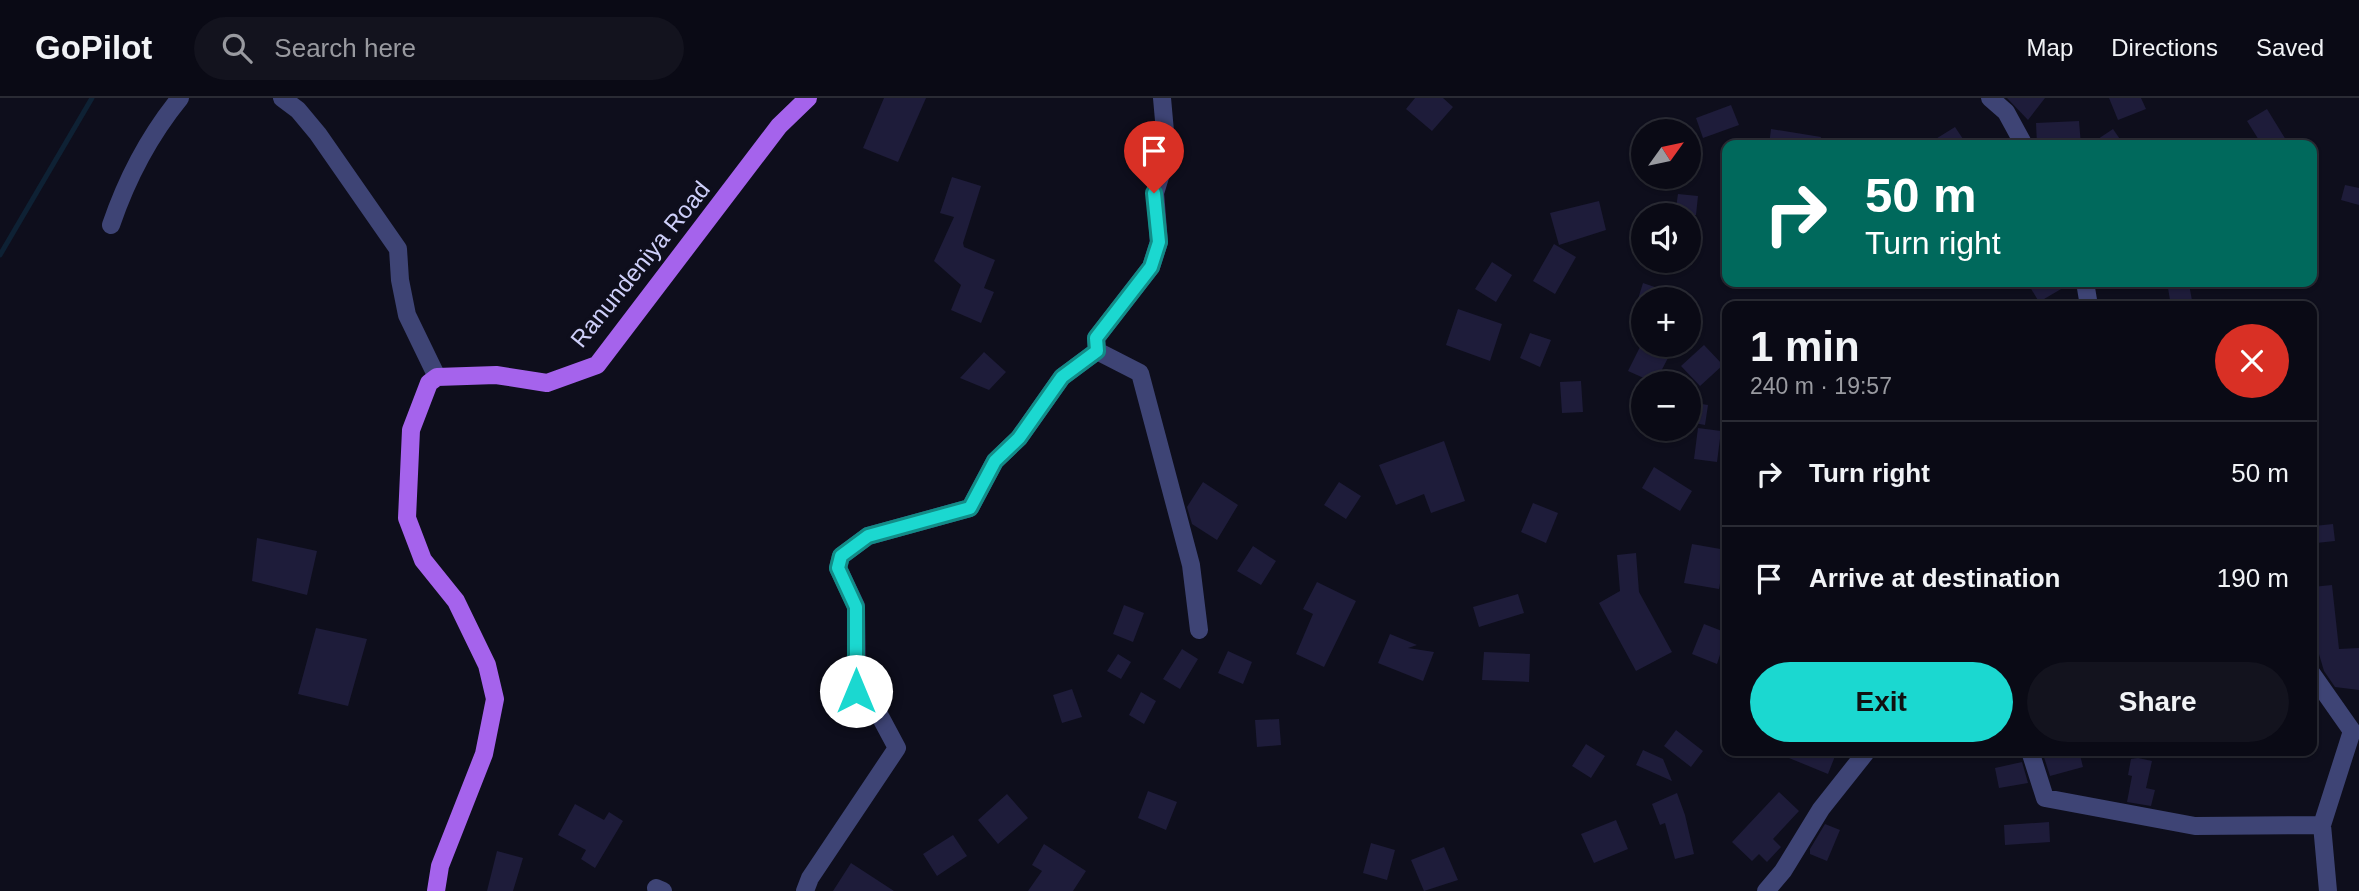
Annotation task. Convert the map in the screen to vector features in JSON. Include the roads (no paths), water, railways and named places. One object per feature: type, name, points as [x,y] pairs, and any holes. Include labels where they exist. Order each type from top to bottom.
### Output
[{"type":"main road","name":"Ranundeniya Road","points":[[436,377],[496,374],[547,383],[597,365],[779,126],[808,98]]},
{"type":"main road","points":[[436,377],[429,383],[411,430],[407,518],[423,560],[456,601],[487,665],[495,699],[484,754],[440,866],[436,891]]},
{"type":"street","points":[[111,225],[126,181],[157,129],[180,98]]},
{"type":"street","points":[[282,98],[298,110],[318,134],[398,249],[407,315],[436,377]]},
{"type":"street","points":[[1097,351],[1096,338],[1151,267],[1159,242],[1154,193],[1167,154],[1162,98]]},
{"type":"street","points":[[1990,98],[2006,113],[2021,140]]},
{"type":"street","points":[[1097,351],[1140,373],[1191,565],[1199,630]]},
{"type":"street","points":[[805,891],[810,878],[897,748],[874,705],[856,691],[856,607],[838,568],[841,556],[868,536],[970,508],[995,461],[1019,438],[1062,377],[1097,351]]},
{"type":"street","points":[[2317,680],[2356,729],[2322,825],[2328,891]]},
{"type":"street","points":[[1766,891],[1783,871],[1821,809],[1863,756]]},
{"type":"street","points":[[2032,756],[2045,798],[2195,826],[2322,825]]},
{"type":"waterway","points":[[0,255],[92,98]]}]
